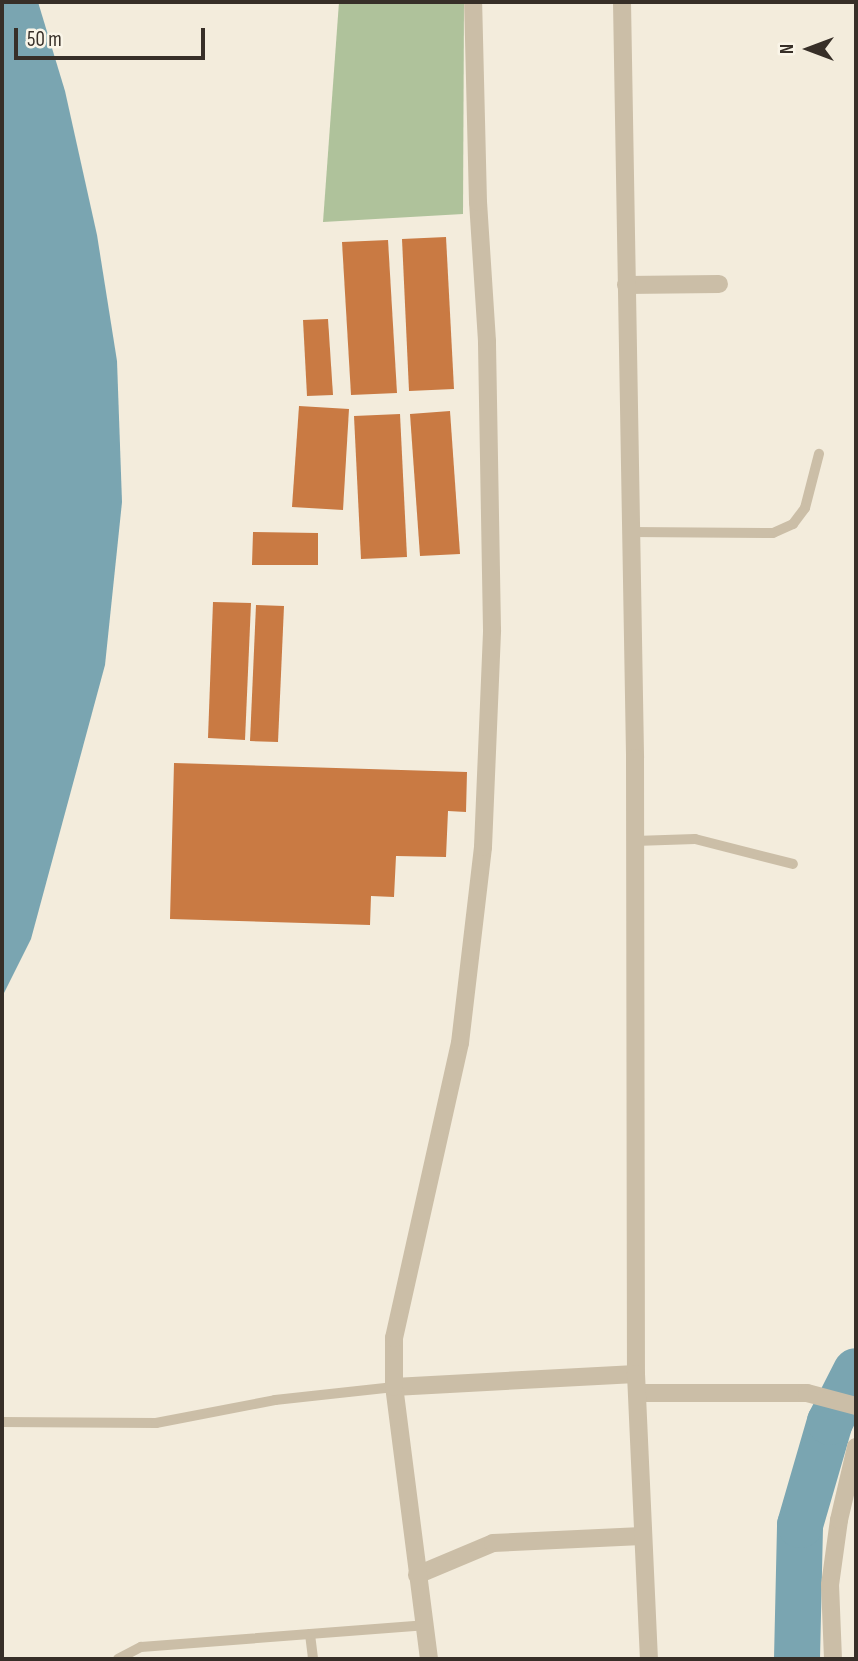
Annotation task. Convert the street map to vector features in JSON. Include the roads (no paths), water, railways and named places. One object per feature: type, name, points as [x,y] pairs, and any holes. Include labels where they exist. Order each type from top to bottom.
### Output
[{"type":"street","points":[[429,1659],[394,1387],[394,1338],[460,1043],[484,847],[492,630],[487,341],[478,202],[474,2]]},
{"type":"street","points":[[622,2],[635,841],[636,1374],[649,1659]]},
{"type":"street","points":[[626,285],[719,284]]},
{"type":"street","points":[[394,1387],[636,1374]]},
{"type":"street","points":[[637,1393],[807,1393],[853,1405]]},
{"type":"street","points":[[833,1659],[830,1585],[839,1520],[856,1447]]},
{"type":"street","points":[[417,1575],[493,1543],[642,1536]]},
{"type":"lane","points":[[631,532],[773,533],[793,524],[805,508],[819,454]]},
{"type":"lane","points":[[635,841],[695,839],[793,864]]},
{"type":"lane","points":[[2,1422],[156,1423],[275,1400],[394,1387]]},
{"type":"lane","points":[[118,1659],[141,1647],[424,1625]]},
{"type":"lane","points":[[310,1634],[313,1659]]},
{"type":"water","points":[[2,2],[38,2],[65,91],[97,235],[117,361],[122,502],[105,665],[31,939],[2,997]]},
{"type":"waterway","points":[[797,1659],[800,1525],[830,1422],[856,1371]]}]
